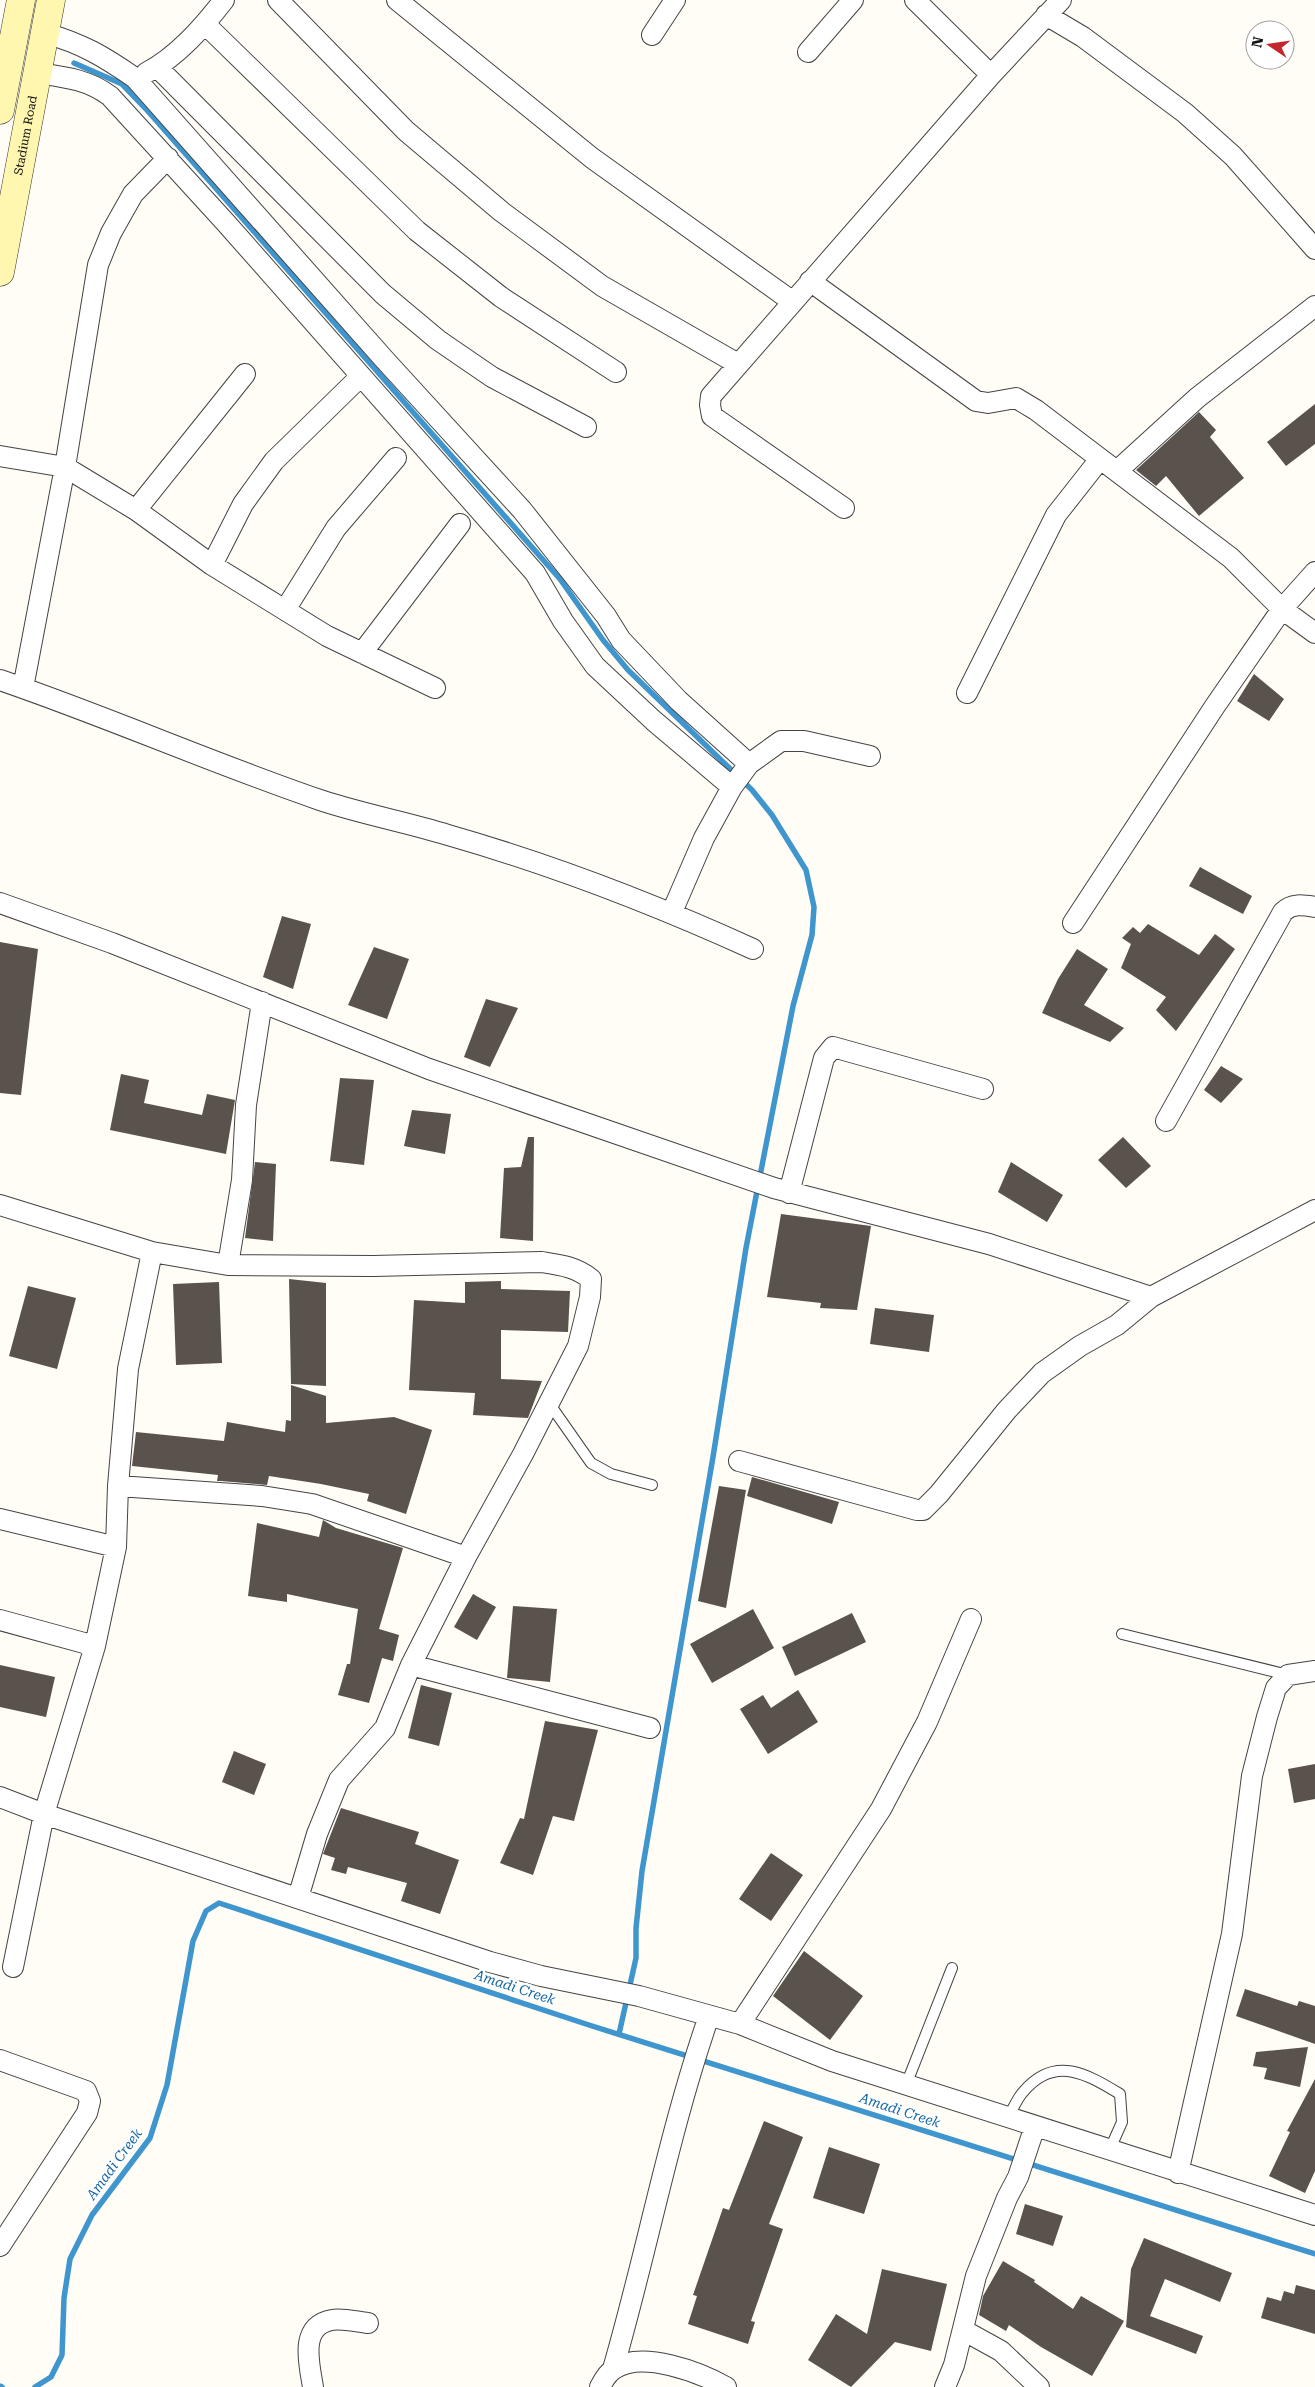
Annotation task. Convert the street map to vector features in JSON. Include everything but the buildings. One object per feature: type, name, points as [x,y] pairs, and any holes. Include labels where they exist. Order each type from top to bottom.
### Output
[{"type":"main road","points":[[0,110],[21,0]]},
{"type":"main road","name":"Stadium Road","points":[[0,272],[51,0]]},
{"type":"street","points":[[278,0],[406,131],[502,212],[602,286],[738,364]]},
{"type":"street","points":[[396,0],[592,158],[793,302]]},
{"type":"street","points":[[652,35],[675,0]]},
{"type":"street","points":[[808,52],[853,0]]},
{"type":"street","points":[[915,0],[990,75]]},
{"type":"street","points":[[844,508],[712,416],[711,396],[990,75],[1060,0]]},
{"type":"street","points":[[135,78],[158,67],[205,24],[221,1]]},
{"type":"street","points":[[1046,15],[1083,37],[1185,113],[1233,156],[1315,249]]},
{"type":"street","points":[[205,24],[417,232],[501,297],[616,372]]},
{"type":"street","points":[[45,33],[75,41],[94,50],[135,78],[377,352],[522,510],[606,616],[621,640],[679,701],[748,764]]},
{"type":"street","points":[[158,67],[327,239],[397,305],[438,340],[492,377],[586,427]]},
{"type":"street","points":[[37,73],[78,79],[98,87],[110,96],[168,158],[535,573],[563,621],[595,666],[654,721],[732,786]]},
{"type":"street","points":[[23,688],[65,467],[98,265],[111,233],[133,194],[168,158]]},
{"type":"street","points":[[810,281],[976,402],[988,403],[1016,398],[1036,410],[1231,558],[1282,610],[1315,633]]},
{"type":"street","points":[[1117,471],[1196,398],[1315,306]]},
{"type":"street","points":[[136,510],[245,374]]},
{"type":"street","points":[[212,565],[243,504],[274,461],[361,376]]},
{"type":"street","points":[[0,456],[65,467],[136,510],[212,565],[327,636],[435,688]]},
{"type":"street","points":[[285,610],[336,528],[396,458]]},
{"type":"street","points":[[967,693],[1056,514],[1100,459]]},
{"type":"street","points":[[362,653],[460,524]]},
{"type":"street","points":[[1073,923],[1140,818],[1282,610],[1315,572]]},
{"type":"street","points":[[0,680],[70,704],[194,754],[322,800],[448,835],[545,865],[672,912],[753,950]]},
{"type":"street","points":[[672,912],[704,838],[732,786],[748,764],[780,741],[804,741],[870,756]]},
{"type":"street","points":[[0,903],[112,943],[429,1069],[743,1178],[782,1191],[989,1244],[1152,1297]]},
{"type":"street","points":[[1166,1121],[1283,912],[1290,906],[1296,905],[1315,907]]},
{"type":"street","points":[[228,1265],[242,1180],[246,1105],[262,1002]]},
{"type":"street","points":[[782,1191],[824,1058],[833,1047],[982,1089]]},
{"type":"street","points":[[0,1205],[152,1252],[228,1265],[373,1266],[542,1262],[566,1265],[581,1270],[591,1279],[593,1284],[578,1346],[466,1556],[411,1665],[384,1728],[339,1780],[317,1834],[298,1898]]},
{"type":"street","points":[[739,1462],[917,1510],[923,1510],[939,1494],[1007,1410],[1042,1373],[1080,1346],[1117,1325],[1152,1297],[1315,1210]]},
{"type":"street","points":[[13,1967],[44,1814],[94,1646],[116,1547],[118,1486],[128,1369],[152,1252]]},
{"type":"street","points":[[118,1486],[262,1496],[312,1504],[466,1556]]},
{"type":"street","points":[[0,1519],[116,1547]]},
{"type":"street","points":[[740,2024],[881,1809],[927,1722],[971,1618]]},
{"type":"street","points":[[0,1620],[94,1646]]},
{"type":"street","points":[[411,1665],[650,1728]]},
{"type":"street","points":[[1178,2173],[1232,1934],[1252,1776],[1276,1688],[1288,1676],[1315,1671]]},
{"type":"street","points":[[0,1797],[44,1814],[490,1962],[638,1996],[706,2024],[740,2024],[832,2061],[1110,2149],[1178,2173],[1315,2215]]},
{"type":"street","points":[[600,2387],[613,2369],[688,2079],[706,2024]]},
{"type":"street","points":[[0,2060],[86,2091],[90,2101],[90,2108],[0,2246]]},
{"type":"street","points":[[945,2387],[963,2330],[976,2276],[1018,2177],[1035,2126]]},
{"type":"street","points":[[314,2387],[307,2352],[311,2335],[318,2325],[333,2320],[368,2323]]},
{"type":"street","points":[[963,2330],[1001,2351],[1039,2387]]},
{"type":"street","points":[[613,2369],[627,2363],[652,2362],[677,2367],[726,2387]]},
{"type":"lane","points":[[549,1403],[591,1463],[611,1474],[652,1485]]},
{"type":"lane","points":[[1122,1634],[1288,1676]]},
{"type":"lane","points":[[906,2085],[952,1968]]},
{"type":"lane","points":[[1008,2118],[1024,2091],[1042,2075],[1062,2069],[1091,2076],[1120,2094],[1122,2122],[1110,2149]]},
{"type":"waterway","points":[[74,63],[122,84],[146,109],[560,579],[603,640],[628,670],[752,790],[772,815],[806,870],[814,907],[812,935],[793,1006],[746,1248],[713,1457],[642,1871],[636,1928],[636,1958],[619,2034]]},
{"type":"waterway","name":"Amadi Creek","points":[[35,2387],[51,2377],[62,2355],[64,2298],[70,2259],[92,2215],[150,2138],[167,2085],[193,1941],[206,1911],[219,1903],[589,2025],[1315,2254]]}]
